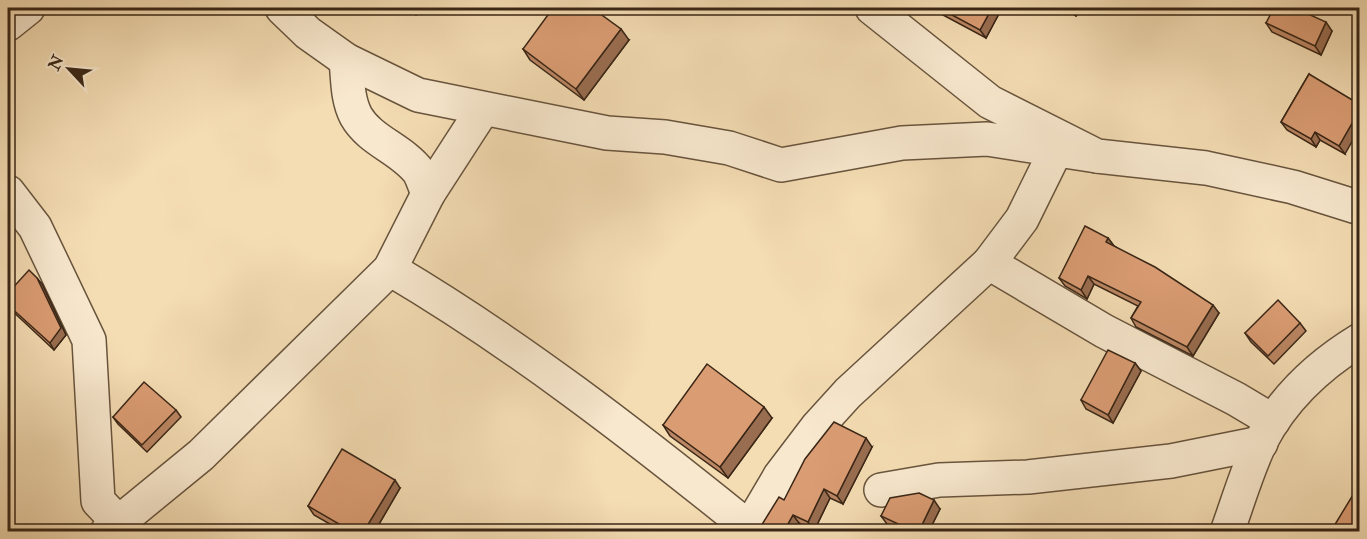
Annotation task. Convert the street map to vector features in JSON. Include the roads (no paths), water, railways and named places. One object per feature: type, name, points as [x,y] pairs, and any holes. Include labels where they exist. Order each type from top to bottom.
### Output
[{"type":"street","points":[[8,24],[28,8]]},
{"type":"street","points":[[282,8],[308,33],[346,60],[418,95],[607,133],[665,137],[719,146],[781,165],[902,143],[987,139],[1097,156],[1206,168],[1293,187],[1359,208]]},
{"type":"street","points":[[872,8],[990,102],[1097,156]]},
{"type":"street","points":[[346,60],[349,92],[357,116],[365,128],[414,166],[428,194]]},
{"type":"street","points":[[8,192],[35,227],[89,340],[98,501],[113,527],[201,455],[390,269],[428,194],[483,109]]},
{"type":"street","points":[[390,269],[445,302],[531,360],[747,529],[780,476],[833,410],[989,263],[1031,203],[1057,148]]},
{"type":"street","points":[[989,263],[1104,331],[1236,399],[1267,432]]},
{"type":"street","points":[[1227,531],[1267,432],[1312,375],[1359,340]]},
{"type":"street","points":[[881,490],[939,480],[1028,477],[1171,461],[1267,432]]}]
